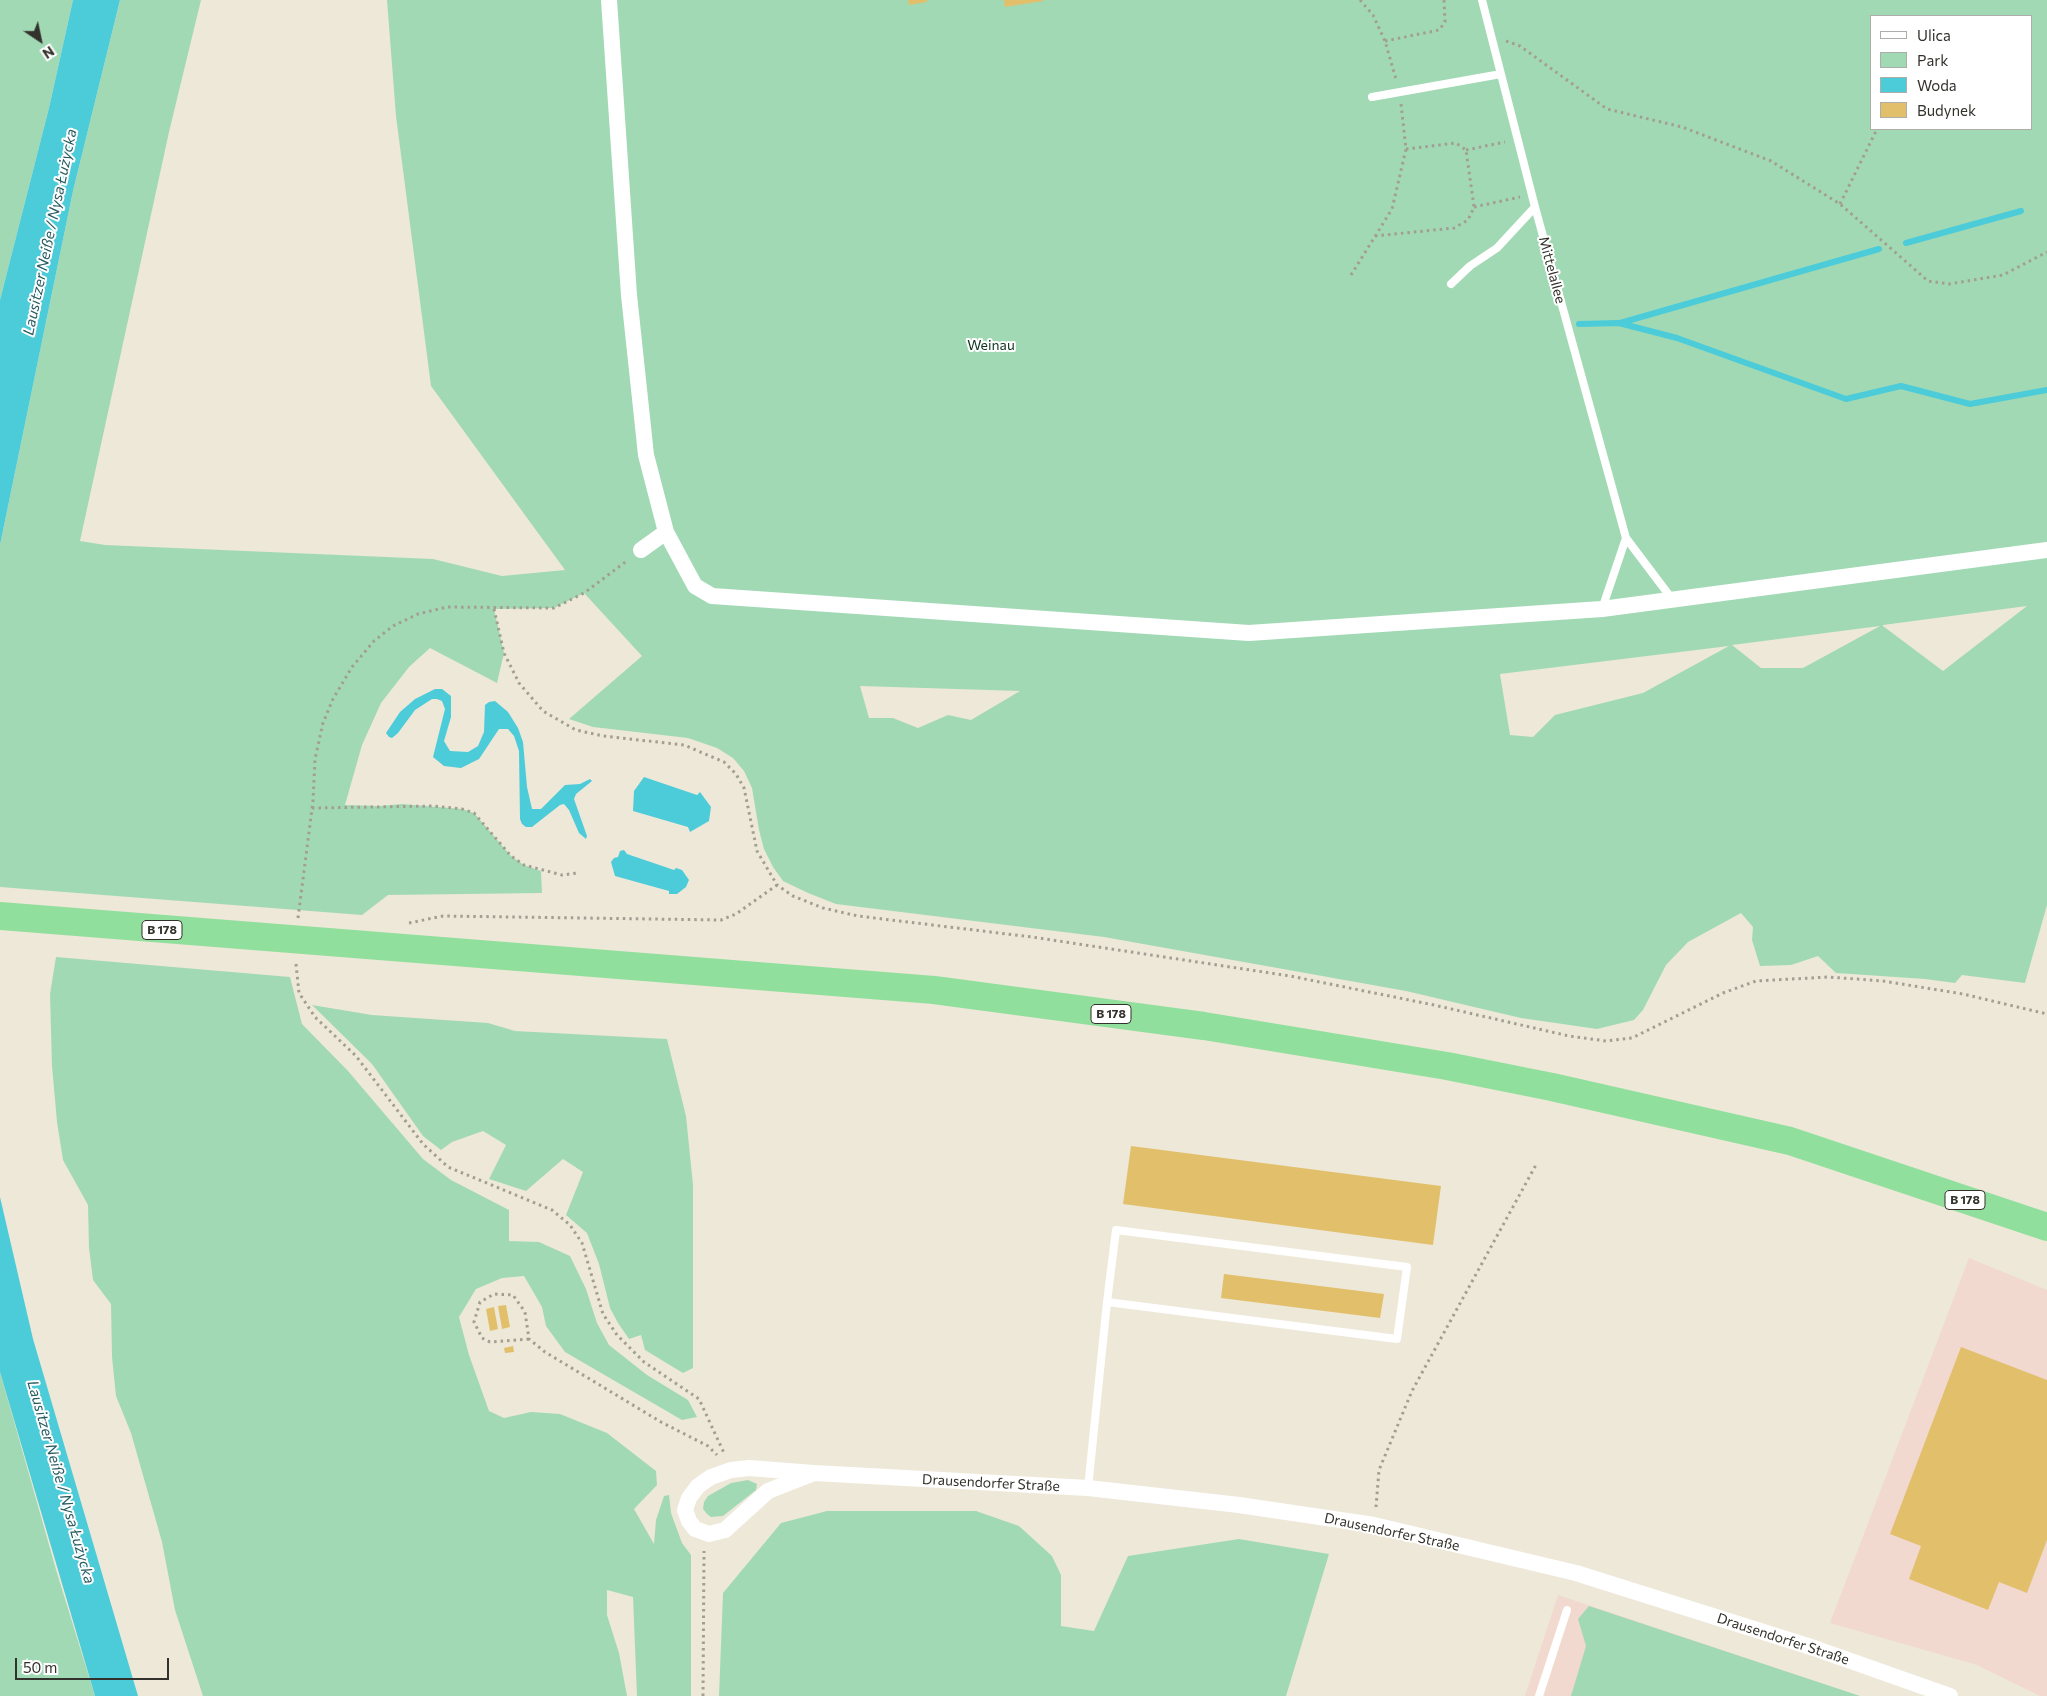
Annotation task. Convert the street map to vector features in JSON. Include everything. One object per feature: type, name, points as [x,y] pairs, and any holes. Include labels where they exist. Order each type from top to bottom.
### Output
[{"type":"highway","name":"B 178","points":[[0,916],[324,944],[934,990],[1204,1026],[1328,1046],[1552,1087],[1790,1141],[2047,1227]]},
{"type":"street","points":[[609,0],[629,295],[646,455],[666,532],[695,586],[712,596],[1249,633],[1602,610],[2047,550]]},
{"type":"street","points":[[641,550],[666,532]]},
{"type":"street","name":"Drausendorfer Straße","points":[[814,1472],[768,1491],[725,1530],[704,1533],[695,1529],[689,1521],[685,1510],[693,1492],[704,1480],[731,1470],[749,1468],[1088,1488],[1239,1504],[1374,1525],[1581,1575],[1814,1648],[1950,1696]]},
{"type":"lane","name":"Mittelallee","points":[[1482,0],[1535,207],[1626,538],[1674,601]]},
{"type":"lane","points":[[1372,97],[1501,74]]},
{"type":"lane","points":[[1451,284],[1470,266],[1497,248],[1535,207]]},
{"type":"lane","points":[[1602,610],[1626,538]]},
{"type":"lane","points":[[1088,1488],[1107,1302],[1116,1230],[1407,1266],[1397,1339],[1107,1302]]},
{"type":"lane","points":[[1539,1696],[1567,1610]]},
{"type":"path","points":[[1351,275],[1392,209],[1406,149],[1400,93],[1385,41],[1373,15],[1360,0]]},
{"type":"path","points":[[1385,41],[1439,30],[1445,22],[1444,0]]},
{"type":"path","points":[[1492,36],[1520,46],[1607,109],[1682,127],[1771,161],[1840,204],[1889,249],[1928,281],[1949,284],[2003,275],[2047,252]]},
{"type":"path","points":[[1840,204],[1876,130]]},
{"type":"path","points":[[1406,149],[1456,143],[1466,150],[1518,140]]},
{"type":"path","points":[[1375,236],[1454,228],[1468,220],[1474,207],[1466,150]]},
{"type":"path","points":[[1474,207],[1532,194]]},
{"type":"path","points":[[299,907],[312,808],[315,759],[323,723],[332,699],[352,667],[374,641],[393,626],[418,614],[447,607],[471,606],[494,609],[554,608],[595,586],[641,550]]},
{"type":"path","points":[[494,609],[504,653],[518,683],[543,710],[556,720],[576,730],[603,736],[684,746],[724,762],[736,774],[744,788],[757,851],[777,885],[793,896],[823,908],[858,916],[1032,937],[1290,976],[1434,1004],[1569,1036],[1606,1041],[1632,1038],[1723,993],[1756,981],[1828,977],[1883,981],[1963,994],[2047,1014]]},
{"type":"path","points":[[312,808],[433,806],[462,809],[474,813],[511,856],[524,865],[562,875],[578,873]]},
{"type":"path","points":[[404,924],[443,916],[721,920],[736,914],[777,885]]},
{"type":"path","points":[[295,955],[299,993],[315,1017],[356,1056],[423,1144],[448,1167],[552,1210],[570,1225],[585,1250],[603,1314],[617,1335],[644,1362],[699,1399],[731,1470]]},
{"type":"path","points":[[1374,1525],[1380,1470],[1412,1391],[1537,1163]]},
{"type":"path","points":[[529,1339],[490,1342],[482,1338],[474,1322],[480,1302],[494,1294],[513,1294],[525,1312],[529,1339],[545,1352],[652,1417],[708,1446],[731,1470]]},
{"type":"path","points":[[703,1696],[704,1533]]},
{"type":"shaded area","points":[[1969,1258],[2047,1290],[2047,1696],[2040,1696],[1977,1665],[1830,1623]]},
{"type":"shaded area","points":[[1558,1595],[1860,1696],[1525,1696]]},
{"type":"green space","points":[[0,0],[73,0],[49,108],[0,300]]},
{"type":"green space","name":"Weinau","points":[[120,0],[201,0],[169,132],[80,541],[105,545],[433,559],[502,576],[565,570],[431,386],[396,116],[387,0],[2047,0],[2047,905],[2025,983],[1962,975],[1955,983],[1836,973],[1818,956],[1791,965],[1760,966],[1752,940],[1753,927],[1741,913],[1688,942],[1666,965],[1643,1010],[1634,1020],[1597,1029],[1521,1018],[1406,991],[1104,937],[836,904],[783,881],[773,867],[764,849],[752,788],[744,771],[733,758],[717,748],[688,738],[593,727],[569,719],[642,656],[584,593],[554,608],[494,609],[504,653],[497,683],[430,648],[409,667],[381,703],[362,745],[345,805],[380,806],[402,804],[462,809],[474,813],[511,856],[524,865],[541,871],[542,893],[388,895],[362,915],[0,887],[0,545],[73,191]],"holes":[[[2027,606],[1943,671],[1883,626],[1883,625]],[[1880,626],[1803,668],[1761,668],[1732,645]],[[1729,646],[1643,693],[1555,715],[1533,737],[1510,735],[1500,674]],[[860,686],[1020,691],[971,720],[948,715],[918,728],[893,718],[869,718]]]},
{"type":"green space","points":[[56,957],[290,977],[302,1024],[348,1071],[423,1159],[451,1180],[509,1210],[509,1241],[539,1242],[570,1256],[586,1289],[597,1323],[609,1345],[647,1375],[688,1400],[697,1417],[682,1420],[565,1352],[546,1326],[542,1307],[524,1276],[502,1278],[476,1289],[459,1317],[469,1355],[489,1411],[504,1418],[531,1412],[560,1414],[607,1433],[656,1471],[657,1485],[634,1509],[654,1544],[656,1520],[664,1496],[669,1495],[671,1513],[682,1543],[691,1555],[691,1696],[637,1696],[633,1597],[607,1590],[607,1615],[619,1653],[627,1696],[203,1696],[175,1610],[162,1542],[131,1433],[116,1396],[112,1357],[111,1304],[93,1280],[89,1248],[88,1205],[63,1160],[57,1122],[52,1066],[50,994]]},
{"type":"green space","points":[[312,1005],[372,1015],[488,1023],[515,1031],[667,1039],[686,1116],[693,1185],[693,1368],[683,1373],[645,1350],[641,1335],[629,1339],[618,1323],[610,1308],[599,1264],[587,1233],[566,1215],[583,1172],[563,1159],[526,1191],[489,1179],[506,1145],[483,1131],[452,1142],[441,1150],[423,1136],[372,1064]]},
{"type":"green space","points":[[0,1372],[57,1573],[95,1696],[0,1696]]},
{"type":"green space","points":[[748,1480],[757,1484],[756,1490],[723,1516],[711,1517],[703,1509],[704,1502],[708,1496],[731,1483]]},
{"type":"green space","points":[[827,1511],[976,1511],[1019,1526],[1052,1556],[1061,1575],[1061,1626],[1094,1631],[1128,1556],[1239,1539],[1329,1554],[1286,1696],[719,1696],[723,1593],[781,1523]]},
{"type":"green space","points":[[1589,1606],[1860,1696],[1571,1696],[1586,1646],[1578,1619]]},
{"type":"water","name":"Lausitzer Neiße / Nysa Łużycka","points":[[73,0],[120,0],[73,191],[0,545],[0,300],[49,108]]},
{"type":"water","points":[[435,689],[442,689],[451,696],[451,717],[444,741],[450,751],[468,752],[478,746],[484,732],[485,705],[489,702],[495,701],[508,712],[518,728],[523,742],[527,787],[532,809],[541,809],[565,785],[580,784],[590,779],[592,781],[576,794],[574,799],[587,836],[586,839],[579,833],[569,810],[564,804],[560,805],[532,827],[526,827],[522,824],[520,819],[519,751],[514,736],[508,729],[499,729],[479,759],[461,768],[444,766],[433,757],[445,709],[442,701],[432,699],[415,710],[398,733],[392,738],[389,737],[386,733],[400,712],[415,699]]},
{"type":"water","points":[[644,777],[697,795],[700,792],[711,807],[709,821],[690,832],[688,827],[633,811],[634,791]]},
{"type":"water","points":[[624,850],[627,854],[674,870],[676,868],[682,870],[689,880],[686,887],[677,894],[669,894],[669,891],[615,876],[611,862],[614,858],[618,857],[620,851]]},
{"type":"water","name":"Lausitzer Neiße / Nysa Łużycka","points":[[0,1197],[33,1339],[138,1696],[95,1696],[0,1372]]},
{"type":"building","points":[[908,0],[927,0],[927,2],[909,5]]},
{"type":"building","points":[[1004,0],[1043,0],[1043,1],[1005,7]]},
{"type":"building","points":[[1131,1146],[1441,1186],[1433,1245],[1123,1204]]},
{"type":"building","points":[[1224,1274],[1384,1294],[1380,1318],[1221,1298]]},
{"type":"building","points":[[506,1305],[510,1327],[502,1329],[498,1306]]},
{"type":"building","points":[[494,1307],[498,1329],[490,1331],[486,1309]]},
{"type":"building","points":[[513,1346],[514,1352],[505,1353],[504,1348]]},
{"type":"building","points":[[1961,1347],[2047,1380],[2047,1540],[2027,1593],[1999,1582],[1988,1610],[1909,1579],[1921,1546],[1890,1534]]},
{"type":"waterway","points":[[1906,243],[2021,211]]},
{"type":"waterway","points":[[1620,323],[1879,249]]},
{"type":"waterway","points":[[1579,324],[1619,323],[1677,338],[1846,399],[1901,386],[1970,404],[2047,390]]}]
